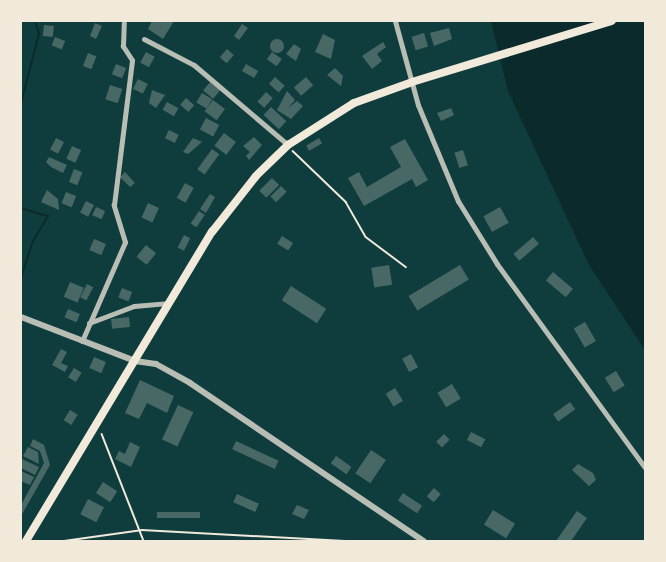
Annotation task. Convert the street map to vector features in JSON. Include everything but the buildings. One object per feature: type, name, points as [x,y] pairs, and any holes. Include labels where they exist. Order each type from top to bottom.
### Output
[{"type":"main road","points":[[26,541],[96,419],[135,361],[167,303],[212,232],[256,176],[288,145],[354,103],[412,81],[612,21]]},
{"type":"street","points":[[396,21],[433,148],[458,201],[497,264],[645,468]]},
{"type":"street","points":[[82,341],[125,243],[114,206],[132,60],[123,46],[123,22]]},
{"type":"street","points":[[144,39],[194,65],[288,145]]},
{"type":"street","points":[[89,322],[134,306],[167,303]]},
{"type":"street","points":[[21,317],[135,361],[156,364],[190,383],[423,541]]},
{"type":"path","points":[[288,145],[346,202],[366,237],[406,267]]},
{"type":"path","points":[[96,419],[142,530],[144,541]]},
{"type":"path","points":[[64,541],[142,530],[345,541]]},
{"type":"water","points":[[491,21],[645,21],[645,350],[589,265],[508,91]]},
{"type":"waterway","points":[[21,103],[39,34],[35,21]]},
{"type":"waterway","points":[[21,208],[48,216],[33,241],[21,279]]}]
